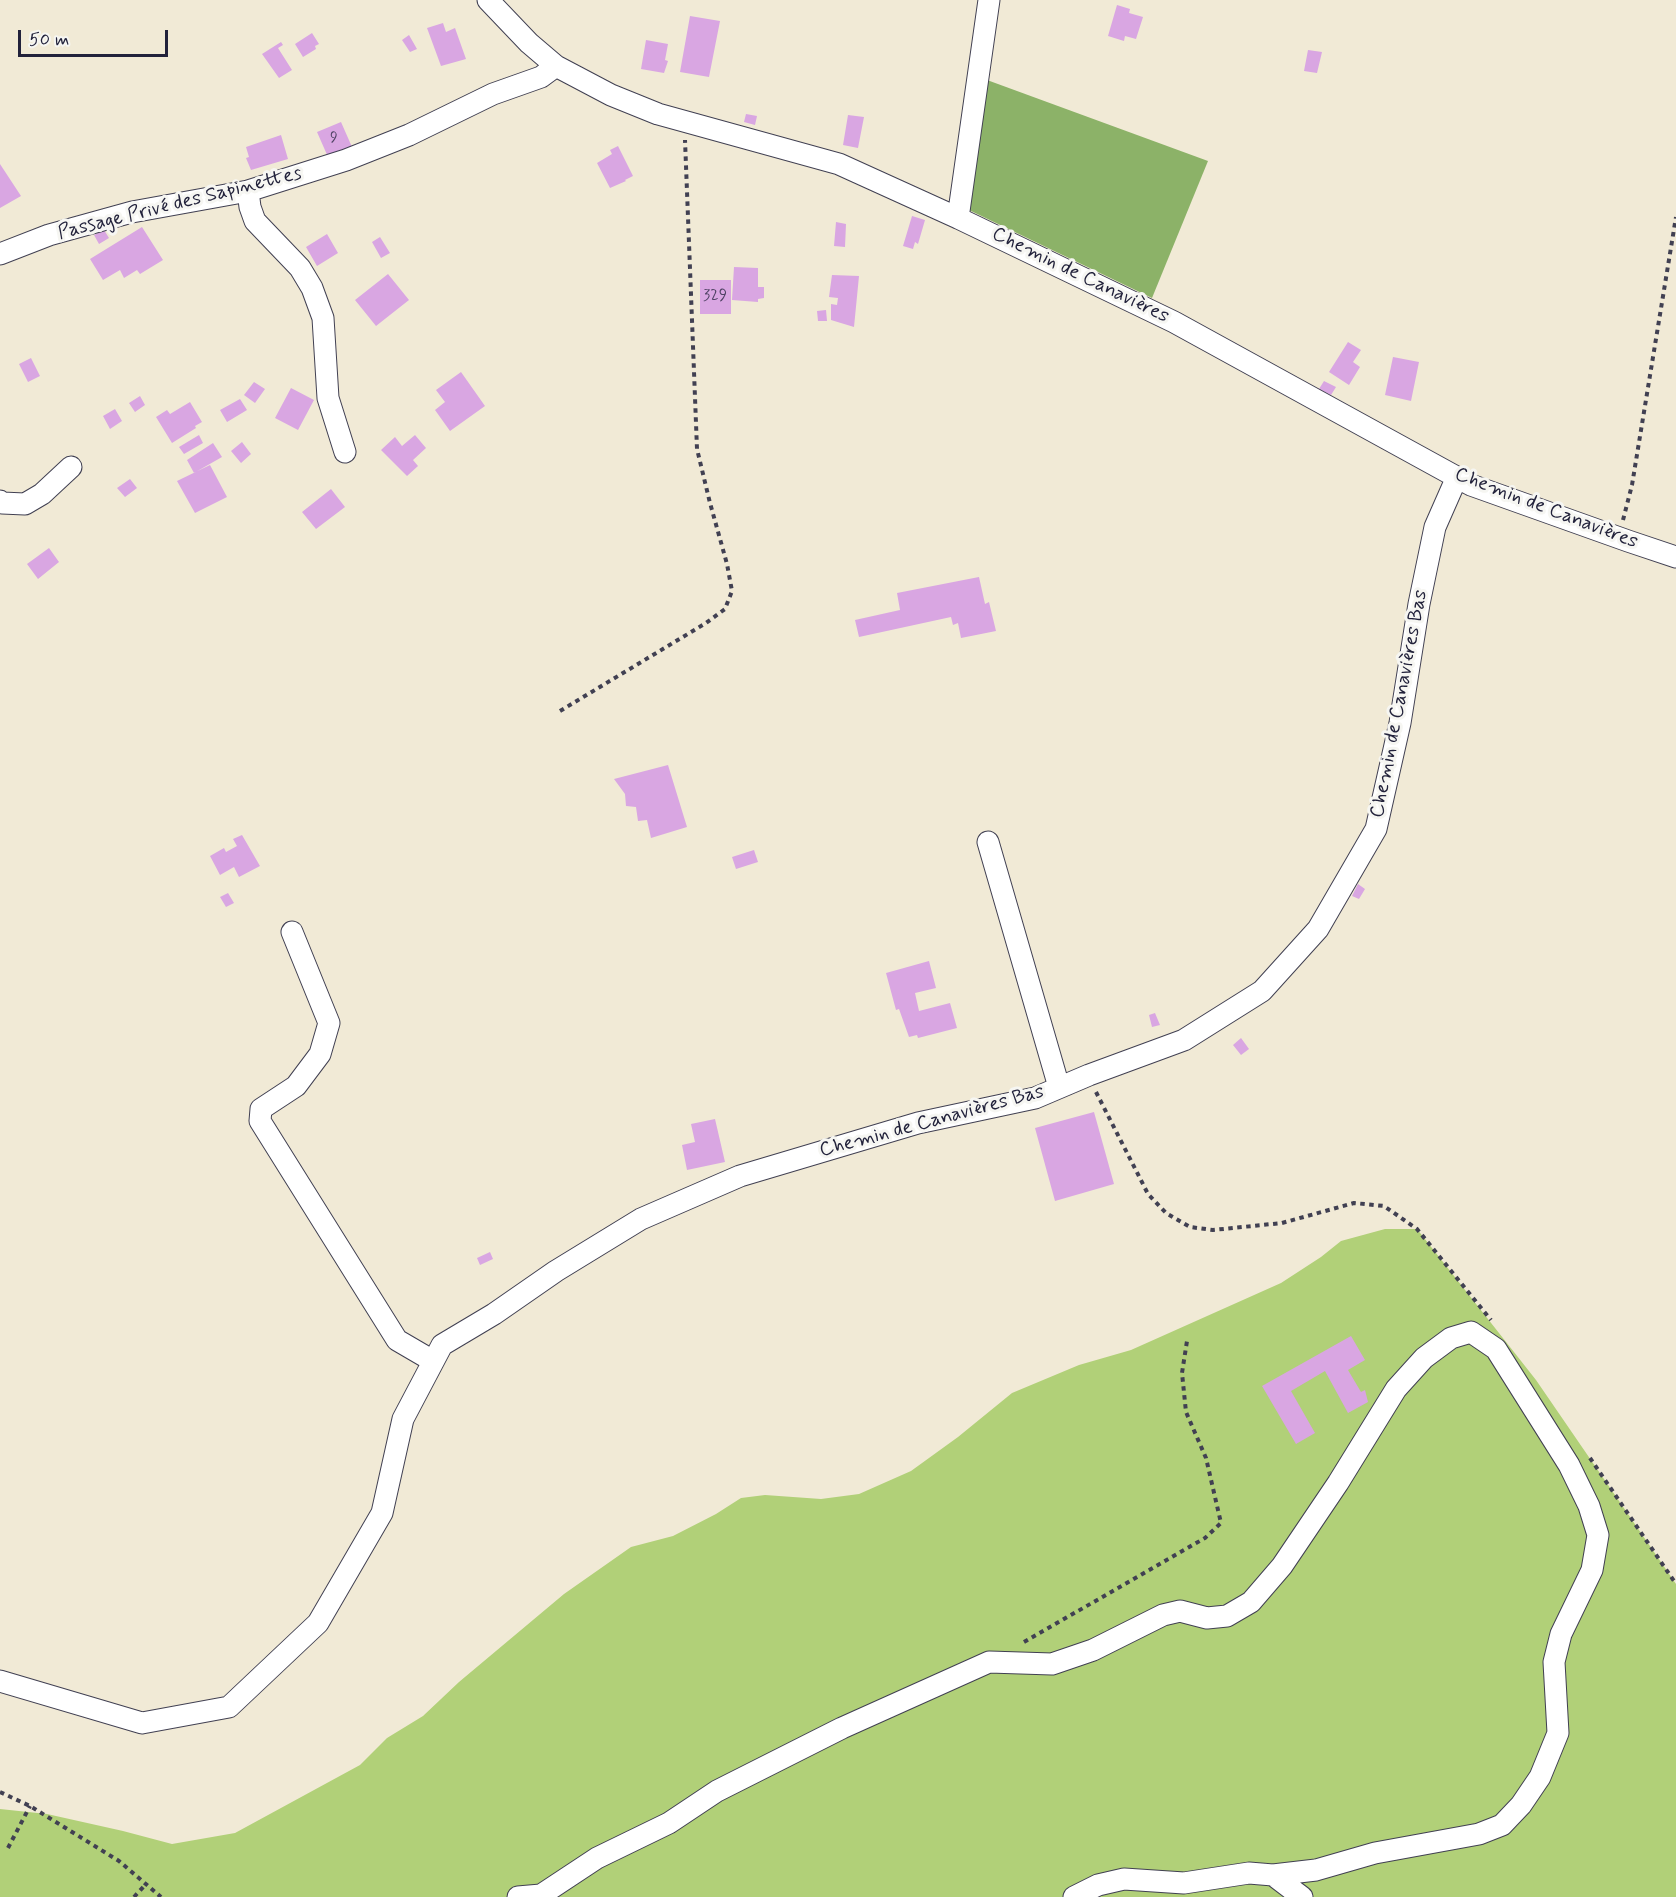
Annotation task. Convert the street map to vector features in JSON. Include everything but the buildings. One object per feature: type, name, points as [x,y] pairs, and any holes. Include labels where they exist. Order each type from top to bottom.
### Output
[{"type":"street","name":"Chemin de Canavières","points":[[488,0],[528,43],[556,66],[611,95],[658,114],[839,164],[958,218],[1174,322],[1471,485],[1676,557]]},
{"type":"street","points":[[958,218],[989,0]]},
{"type":"street","name":"Passage Privé des Sapinettes","points":[[0,254],[49,235],[132,212],[248,191],[346,160],[409,135],[493,94],[541,77],[556,66]]},
{"type":"street","points":[[248,191],[255,221],[300,268],[312,288],[323,318],[328,398],[345,452]]},
{"type":"street","points":[[0,501],[25,504],[42,494],[71,467]]},
{"type":"street","name":"Chemin de Canavières Bas","points":[[0,1681],[142,1723],[229,1707],[318,1623],[382,1513],[403,1419],[442,1345],[494,1314],[556,1271],[641,1220],[740,1176],[918,1123],[1035,1098],[1089,1075],[1184,1040],[1262,991],[1318,929],[1376,829],[1400,723],[1419,604],[1435,526],[1456,477]]},
{"type":"street","points":[[988,842],[1059,1087]]},
{"type":"street","points":[[292,932],[329,1023],[320,1054],[296,1086],[261,1109],[260,1121],[397,1340],[433,1361]]},
{"type":"street","points":[[518,1897],[541,1894],[597,1858],[669,1823],[728,1786],[842,1728],[989,1662],[1052,1664],[1093,1650],[1163,1615],[1180,1611],[1207,1618],[1227,1616],[1251,1602],[1282,1566],[1338,1483],[1396,1389],[1424,1358],[1452,1338],[1471,1332],[1496,1349],[1569,1464],[1589,1506],[1598,1535],[1592,1570],[1561,1634],[1554,1662],[1558,1733],[1540,1777],[1521,1805],[1502,1825],[1479,1834],[1375,1853],[1316,1870],[1273,1875],[1249,1873],[1184,1883],[1124,1879],[1098,1885],[1074,1897]]},
{"type":"street","points":[[1273,1875],[1302,1897]]},
{"type":"path","points":[[560,711],[706,623],[725,609],[732,591],[697,449],[684,121]]},
{"type":"path","points":[[1628,542],[1623,521],[1632,485],[1676,217]]},
{"type":"path","points":[[1089,1075],[1148,1194],[1166,1213],[1190,1227],[1213,1230],[1282,1222],[1354,1203],[1384,1206],[1417,1229],[1496,1327]]},
{"type":"path","points":[[1020,1645],[1205,1538],[1221,1523],[1206,1458],[1186,1412],[1182,1373],[1187,1341]]},
{"type":"path","points":[[1589,1458],[1676,1584]]},
{"type":"path","points":[[0,1792],[30,1806],[119,1861],[162,1897]]},
{"type":"path","points":[[9,1848],[30,1806]]},
{"type":"path","points":[[134,1897],[146,1884]]},
{"type":"green space","points":[[987,80],[1208,161],[1152,298],[969,210]]},
{"type":"green space","points":[[1385,1229],[1417,1229],[1536,1380],[1676,1584],[1676,1897],[0,1897],[0,1809],[47,1814],[172,1844],[235,1833],[360,1765],[387,1738],[423,1716],[459,1682],[564,1594],[631,1547],[673,1536],[741,1498],[765,1495],[821,1499],[859,1494],[911,1471],[958,1437],[1012,1393],[1079,1365],[1131,1350],[1281,1283],[1341,1241]]}]
